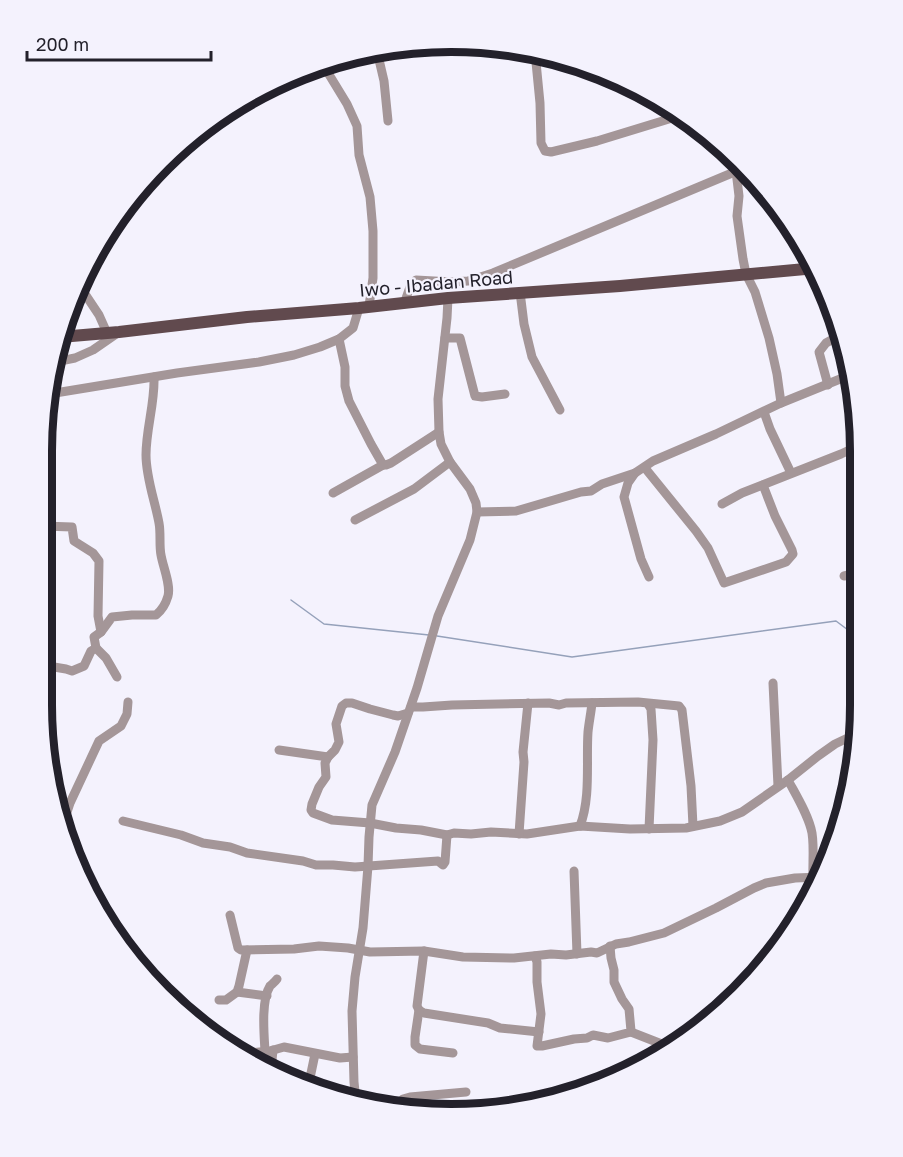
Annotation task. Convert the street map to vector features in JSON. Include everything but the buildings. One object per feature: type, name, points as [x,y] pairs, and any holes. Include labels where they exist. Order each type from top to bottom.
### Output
[{"type":"main road","name":"Iwo - Ibadan Road","points":[[70,336],[448,298],[620,286],[806,269]]},
{"type":"street","points":[[378,59],[384,81],[388,121]]},
{"type":"street","points":[[536,62],[541,143],[545,151],[551,152],[597,141],[671,118]]},
{"type":"street","points":[[57,393],[294,355],[339,339],[353,328],[364,307],[373,278],[370,197],[359,155],[357,126],[328,72]]},
{"type":"street","points":[[404,304],[410,287],[416,280],[460,282],[493,273],[736,171]]},
{"type":"street","points":[[740,175],[737,216],[746,274],[758,299],[769,338],[781,404]]},
{"type":"street","points":[[520,292],[532,357],[560,410]]},
{"type":"street","points":[[63,361],[93,350],[113,333],[85,294]]},
{"type":"street","points":[[355,1093],[352,1002],[363,928],[372,805],[395,752],[438,616],[470,540],[477,512],[470,489],[450,462],[441,444],[439,432],[438,399],[448,298]]},
{"type":"street","points":[[445,338],[460,338],[475,396],[505,394]]},
{"type":"street","points":[[339,339],[349,400],[383,465]]},
{"type":"street","points":[[828,385],[819,352],[826,343],[834,339]]},
{"type":"street","points":[[117,678],[106,658],[96,648],[94,637],[101,632],[112,617],[156,615],[168,596],[169,588],[146,455],[155,391],[154,377]]},
{"type":"street","points":[[477,512],[516,511],[591,491],[602,484],[635,473],[653,461],[844,378]]},
{"type":"street","points":[[764,412],[791,473]]},
{"type":"street","points":[[333,493],[383,465],[391,463],[439,432]]},
{"type":"street","points":[[722,504],[850,450]]},
{"type":"street","points":[[356,520],[414,489],[450,462]]},
{"type":"street","points":[[645,468],[708,548],[724,583],[786,562],[793,554],[763,485]]},
{"type":"street","points":[[635,473],[628,483],[624,497],[641,559],[649,577]]},
{"type":"street","points":[[52,526],[72,527],[74,541],[93,553],[99,561],[98,616],[101,632]]},
{"type":"street","points":[[844,576],[850,575]]},
{"type":"street","points":[[52,666],[72,671],[84,666],[91,651],[96,648]]},
{"type":"street","points":[[772,683],[778,786]]},
{"type":"street","points":[[67,812],[99,741],[121,726],[127,714],[128,702]]},
{"type":"street","points":[[693,826],[682,710],[679,706],[638,702],[452,705],[423,707],[409,710],[398,716],[370,710],[352,702],[344,704],[336,724],[339,742],[325,763],[325,781],[319,787],[311,810],[313,813],[332,820],[370,823],[447,835],[491,832],[527,834],[580,826],[630,829],[693,826],[720,821],[742,812],[835,744],[849,737]]},
{"type":"street","points":[[580,826],[584,818],[588,730],[592,703]]},
{"type":"street","points":[[519,834],[528,704]]},
{"type":"street","points":[[648,704],[651,709],[653,740],[649,829]]},
{"type":"street","points":[[279,750],[328,758]]},
{"type":"street","points":[[788,780],[810,826],[816,868]]},
{"type":"street","points":[[123,821],[181,834],[202,843],[230,847],[247,854],[303,861],[316,865],[333,864],[355,867],[438,861],[443,865],[447,835]]},
{"type":"street","points":[[574,871],[577,954]]},
{"type":"street","points":[[230,915],[238,948],[248,950],[319,946],[370,952],[424,951],[463,957],[514,958],[550,954],[597,953],[610,946],[664,933],[766,883],[811,878]]},
{"type":"street","points":[[610,946],[614,982],[629,1009],[631,1032]]},
{"type":"street","points":[[219,1000],[225,1000],[237,992],[248,950]]},
{"type":"street","points":[[424,951],[415,1045],[420,1049],[453,1053]]},
{"type":"street","points":[[535,956],[541,1014],[537,1046],[593,1035],[608,1038],[631,1032],[662,1044]]},
{"type":"street","points":[[270,1060],[263,1023],[269,987],[277,979]]},
{"type":"street","points":[[237,992],[267,996]]},
{"type":"street","points":[[419,1010],[488,1023],[500,1028],[539,1032]]},
{"type":"street","points":[[254,1052],[284,1047],[340,1058],[353,1057]]},
{"type":"street","points":[[310,1078],[315,1053]]},
{"type":"street","points":[[402,1101],[410,1097],[466,1092]]},
{"type":"waterway","points":[[291,600],[324,624],[429,635]]},
{"type":"waterway","points":[[437,636],[572,657],[836,621],[850,632]]}]
